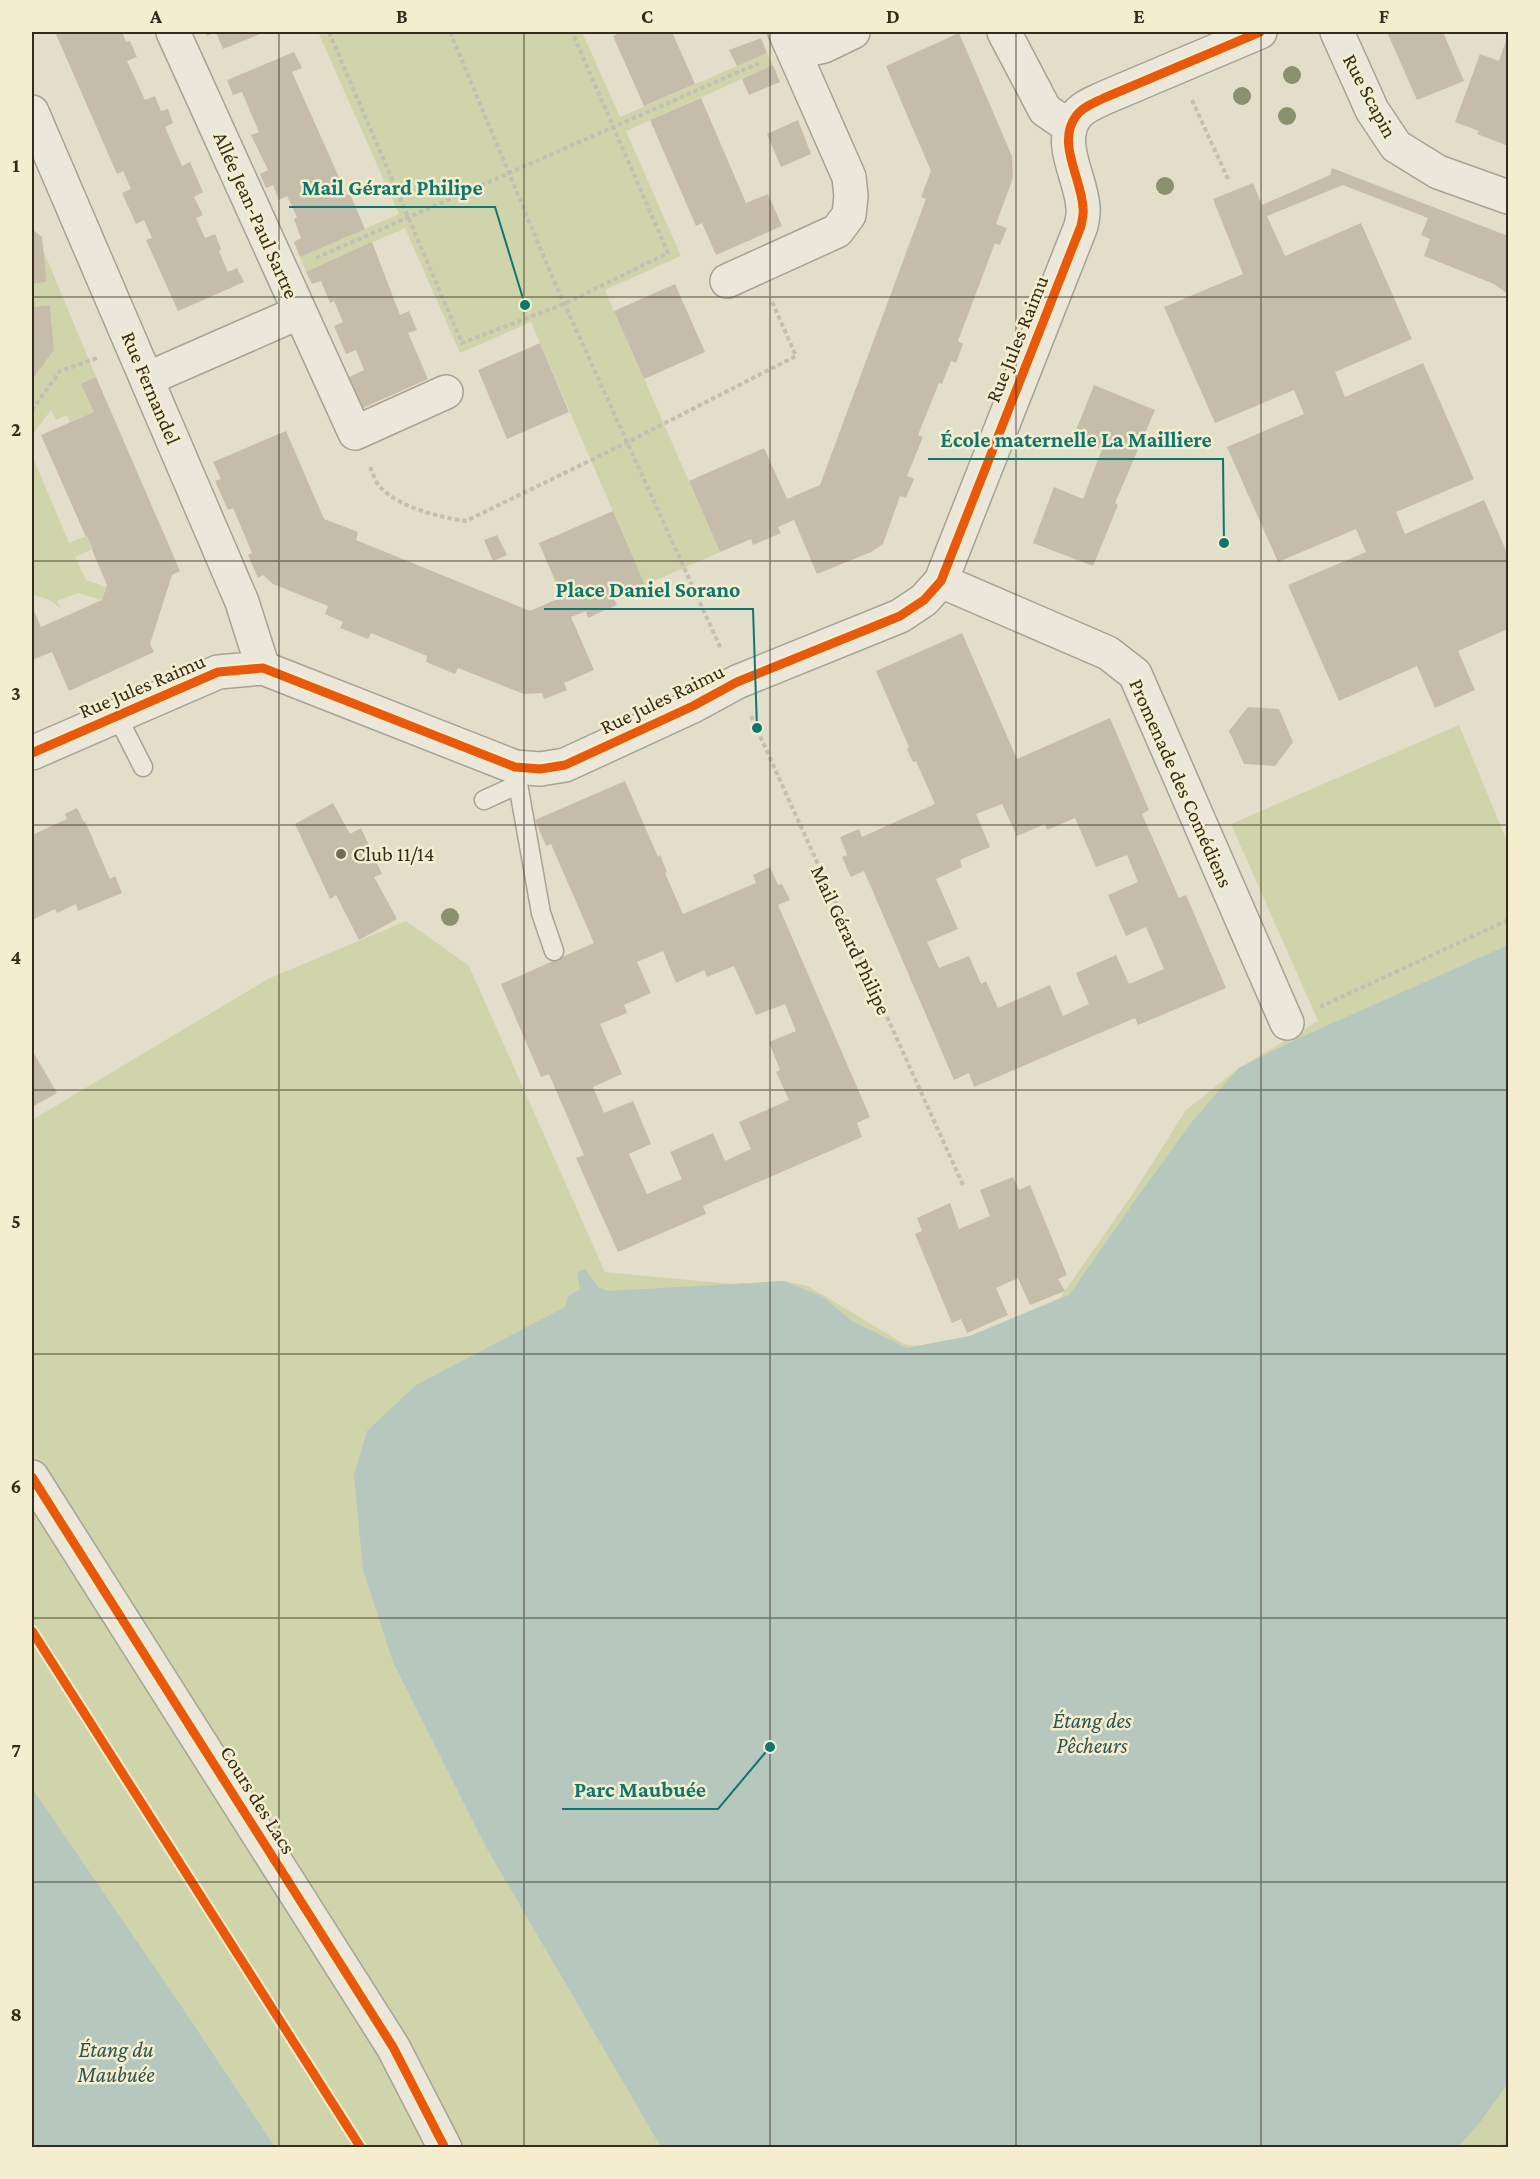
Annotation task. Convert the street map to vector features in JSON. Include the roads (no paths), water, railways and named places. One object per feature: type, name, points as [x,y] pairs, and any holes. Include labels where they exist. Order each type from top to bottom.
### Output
[{"type":"street","name":"Allée Jean-Paul Sartre","points":[[147,380],[300,312],[173,32]]},
{"type":"street","points":[[790,42],[824,46],[853,32]]},
{"type":"street","points":[[1004,32],[1045,110],[1070,127],[1076,115],[1085,107],[1260,32]]},
{"type":"street","name":"Rue Scapin","points":[[1337,32],[1372,110],[1396,146],[1438,172],[1509,197]]},
{"type":"street","points":[[727,281],[837,231],[849,215],[851,196],[849,177],[790,42]]},
{"type":"street","name":"Rue Fernandel","points":[[32,111],[242,602],[263,668]]},
{"type":"street","name":"Rue Jules Raimu","points":[[32,753],[218,672],[263,668],[516,776],[565,765],[693,706],[737,682],[900,616],[924,600],[941,581],[1081,226],[1083,208],[1068,146],[1070,127]]},
{"type":"street","points":[[300,312],[355,433],[446,392]]},
{"type":"street","name":"Promenade des Comédiens","points":[[941,581],[1108,653],[1135,674],[1287,1023]]},
{"type":"street","name":"Cours des Lacs","points":[[32,1477],[393,2047],[445,2148]]},
{"type":"lane","points":[[117,716],[143,767]]},
{"type":"lane","points":[[484,800],[516,776],[541,913],[554,951]]},
{"type":"water","name":"Étang des Pêcheurs","points":[[1508,945],[1508,2083],[1481,2121],[1458,2147],[661,2147],[486,1847],[393,1662],[363,1570],[354,1475],[367,1431],[416,1385],[565,1307],[569,1295],[580,1290],[577,1273],[585,1269],[598,1287],[608,1291],[784,1281],[823,1297],[852,1321],[907,1348],[970,1336],[1069,1295],[1194,1119],[1239,1068],[1301,1037]]},
{"type":"water","name":"Étang du Maubuée","points":[[32,1788],[190,2019],[275,2147],[32,2147]]},
{"type":"place","name":"Mail Gérard Philipe","points":[[525,305]]},
{"type":"place","name":"École maternelle La Mailliere","points":[[1224,543]]},
{"type":"place","name":"Place Daniel Sorano","points":[[757,728]]},
{"type":"place","name":"Club 11/14","points":[[341,854]]},
{"type":"place","name":"Parc Maubuée","points":[[770,1747]]}]
